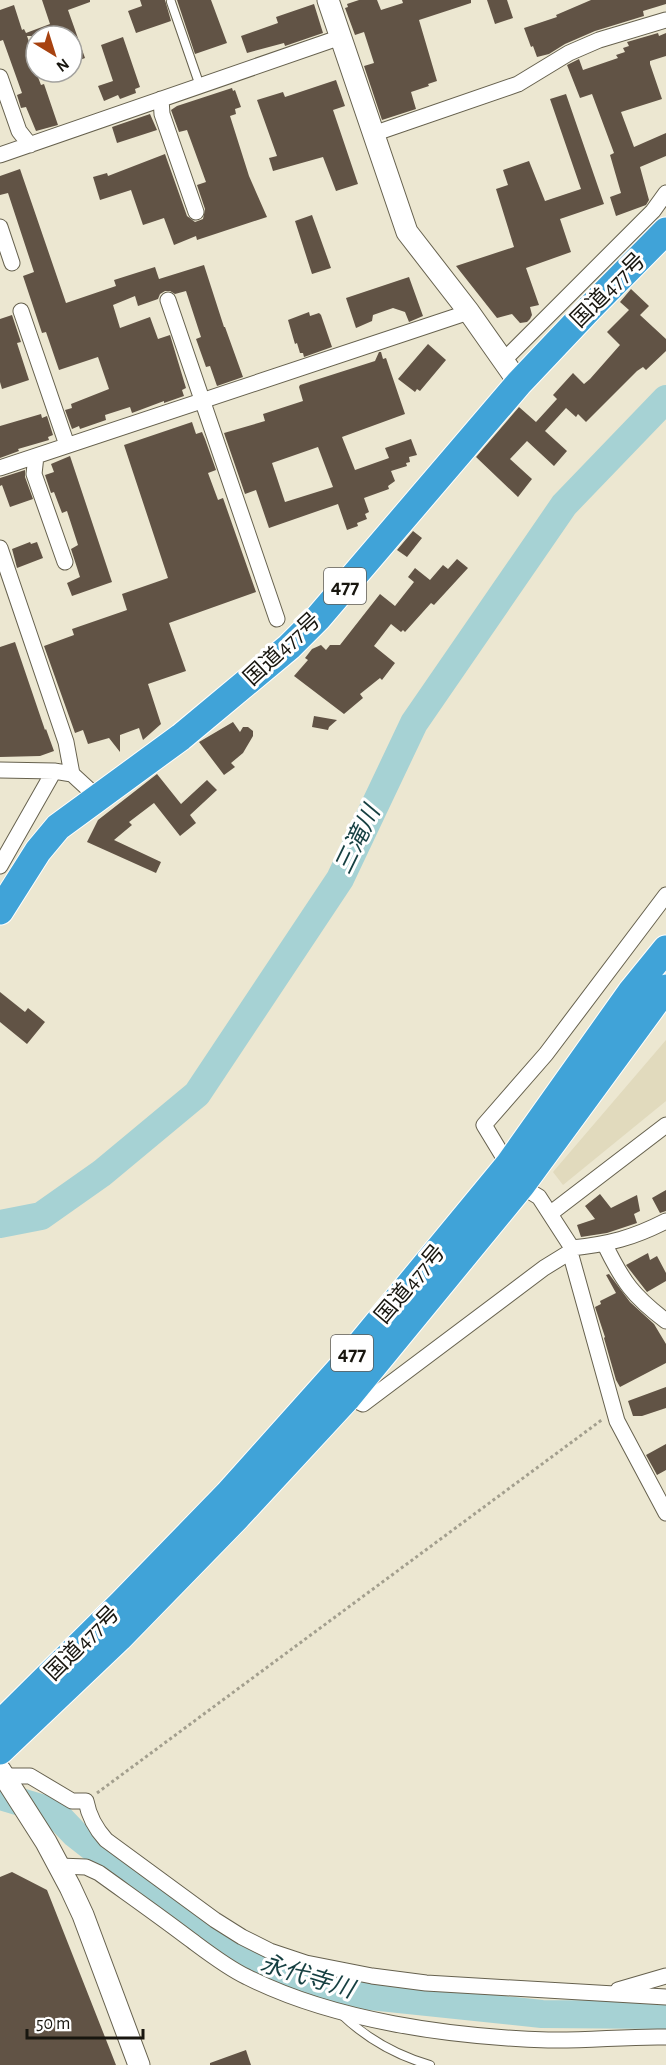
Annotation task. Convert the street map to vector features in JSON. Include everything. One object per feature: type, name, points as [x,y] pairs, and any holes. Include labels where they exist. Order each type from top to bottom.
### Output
[{"type":"highway","name":"国道477号","points":[[0,911],[38,851],[58,827],[181,737],[289,647],[318,618],[519,383],[666,231]]},
{"type":"highway","name":"国道477号","points":[[0,1724],[228,1494],[515,1175],[631,992],[666,950]]},
{"type":"highway","name":"国道477号","points":[[3,1770],[119,1638],[236,1518],[348,1397],[515,1175],[666,988]]},
{"type":"street","points":[[328,0],[407,232],[469,312],[519,383]]},
{"type":"street","points":[[373,134],[518,84],[569,53],[599,40],[666,20]]},
{"type":"street","points":[[0,155],[341,38]]},
{"type":"street","points":[[0,77],[19,131],[30,145]]},
{"type":"street","points":[[160,99],[162,114],[196,212]]},
{"type":"street","points":[[503,361],[653,210],[666,193]]},
{"type":"street","points":[[0,226],[12,263]]},
{"type":"street","points":[[168,300],[277,620]]},
{"type":"street","points":[[21,311],[67,445]]},
{"type":"street","points":[[0,468],[469,312]]},
{"type":"street","points":[[36,456],[34,474],[65,562]]},
{"type":"street","points":[[0,548],[66,742],[72,774]]},
{"type":"street","points":[[0,770],[54,771],[72,774],[97,797]]},
{"type":"street","points":[[0,866],[54,771]]},
{"type":"street","points":[[666,895],[546,1054],[484,1125],[515,1175],[539,1197],[571,1250],[617,1421],[666,1513]]},
{"type":"street","points":[[550,1213],[666,1125]]},
{"type":"street","points":[[348,1397],[363,1404],[571,1250],[605,1245],[640,1234],[666,1221]]},
{"type":"street","points":[[605,1245],[624,1282],[648,1307],[666,1321]]},
{"type":"street","points":[[3,1770],[30,1776],[72,1801],[86,1801],[87,1809],[97,1830],[106,1840],[215,1920],[270,1951],[306,1963],[391,1979],[426,1983],[666,1996]]},
{"type":"street","points":[[3,1770],[59,1866],[83,1915],[139,2065]]},
{"type":"street","points":[[59,1866],[86,1867],[99,1873],[213,1956],[245,1976],[270,1988],[337,2010],[396,2024],[548,2040],[666,2037]]},
{"type":"street","points":[[606,1993],[666,1976]]},
{"type":"lane","points":[[171,2],[200,86]]},
{"type":"lane","points":[[337,2010],[351,2024],[387,2049],[430,2065]]},
{"type":"path","points":[[86,1801],[615,1409]]},
{"type":"shaded area","points":[[666,1040],[666,1101],[563,1185],[553,1172]]},
{"type":"building","points":[[42,0],[90,0],[90,2],[68,10],[73,24],[50,24]]},
{"type":"building","points":[[140,0],[165,0],[171,21],[136,33],[128,11],[142,6]]},
{"type":"building","points":[[177,0],[211,0],[227,43],[195,54]]},
{"type":"building","points":[[359,0],[377,0],[381,10],[403,3],[402,0],[471,0],[471,3],[419,20],[437,81],[411,92],[416,109],[382,120],[364,66],[374,63],[364,32],[355,35],[345,8],[348,7],[347,4]]},
{"type":"building","points":[[487,0],[507,0],[513,18],[495,24]]},
{"type":"building","points":[[591,0],[666,0],[666,4],[643,11],[644,16],[595,31],[549,54],[537,57],[524,28],[557,17],[556,15]]},
{"type":"building","points":[[314,4],[323,33],[285,46],[284,43],[247,53],[241,36],[278,23],[276,17]]},
{"type":"building","points":[[14,5],[22,30],[24,29],[24,84],[44,84],[58,125],[36,131],[26,107],[21,108],[17,95],[22,93],[3,40],[0,41],[0,10]]},
{"type":"building","points":[[658,33],[659,36],[666,33],[666,56],[650,61],[650,64],[662,99],[621,112],[634,147],[666,133],[666,156],[640,167],[649,200],[646,205],[616,216],[610,197],[621,193],[610,155],[614,153],[592,94],[580,98],[567,65],[579,59],[583,70],[618,58],[616,55],[625,52],[623,48],[629,46],[627,42]]},
{"type":"building","points":[[123,37],[140,87],[135,89],[136,93],[120,99],[118,95],[104,101],[98,86],[113,81],[101,45]]},
{"type":"building","points":[[336,80],[345,106],[333,110],[358,184],[336,191],[323,157],[273,171],[269,158],[277,156],[257,100],[283,92],[285,97]]},
{"type":"building","points":[[232,88],[233,91],[235,90],[241,107],[235,109],[236,114],[230,116],[249,176],[267,217],[197,240],[196,236],[174,245],[164,218],[143,225],[131,190],[100,200],[93,177],[107,173],[108,176],[165,154],[187,216],[195,222],[203,219],[205,209],[197,185],[206,182],[187,130],[179,132],[171,110]]},
{"type":"building","points":[[566,94],[604,204],[560,219],[571,252],[526,268],[539,305],[530,307],[532,315],[530,319],[520,323],[512,314],[497,318],[456,266],[514,247],[496,189],[508,185],[503,170],[529,161],[545,201],[581,189],[550,99]]},
{"type":"building","points":[[150,114],[157,130],[117,143],[112,127]]},
{"type":"building","points":[[20,169],[66,303],[116,286],[114,280],[155,267],[159,279],[204,265],[243,377],[217,386],[210,366],[206,367],[196,339],[201,337],[186,291],[175,294],[165,291],[158,299],[138,306],[135,296],[113,305],[120,328],[150,317],[158,339],[170,335],[186,388],[182,390],[184,396],[132,413],[130,407],[105,415],[106,420],[80,429],[79,426],[72,429],[65,410],[72,408],[71,404],[109,389],[98,357],[59,370],[46,332],[42,333],[23,276],[34,272],[8,193],[0,195],[0,176]]},
{"type":"building","points":[[312,215],[331,268],[312,274],[295,221]]},
{"type":"building","points":[[409,277],[423,316],[409,322],[405,312],[393,308],[373,315],[372,321],[356,328],[346,298]]},
{"type":"building","points":[[631,289],[649,306],[640,315],[666,339],[666,351],[646,370],[643,367],[637,371],[586,422],[578,414],[576,417],[566,408],[545,431],[567,451],[554,466],[527,441],[510,459],[532,479],[518,497],[476,457],[519,407],[536,422],[557,399],[553,395],[573,373],[584,384],[590,379],[620,345],[607,332],[629,310],[620,302]]},
{"type":"building","points":[[309,312],[310,316],[319,313],[321,315],[332,347],[304,357],[297,343],[295,344],[288,320]]},
{"type":"building","points":[[12,315],[21,342],[17,343],[29,380],[2,389],[0,319]]},
{"type":"building","points":[[428,344],[446,360],[420,391],[417,389],[415,392],[398,379]]},
{"type":"building","points":[[379,352],[383,359],[386,358],[405,414],[342,437],[355,470],[389,458],[385,448],[411,439],[417,455],[409,457],[410,462],[406,463],[407,466],[391,471],[395,481],[388,486],[389,489],[364,498],[369,512],[365,514],[367,519],[357,523],[358,526],[347,530],[338,504],[269,528],[256,490],[245,494],[224,433],[265,421],[263,414],[303,401],[300,385],[375,361]],"holes":[[[318,447],[333,487],[285,502],[272,463]]]},
{"type":"building","points":[[41,414],[42,418],[47,416],[53,435],[48,437],[49,440],[18,449],[19,451],[0,458],[0,426]]},
{"type":"building","points":[[192,422],[196,434],[202,432],[205,439],[216,470],[208,473],[218,500],[223,498],[256,592],[169,623],[186,671],[148,684],[161,724],[143,740],[139,728],[120,735],[120,752],[109,738],[88,744],[83,730],[75,733],[44,646],[74,635],[72,629],[127,610],[122,594],[168,578],[124,445]]},
{"type":"building","points":[[70,456],[112,582],[72,596],[67,583],[80,577],[71,549],[78,545],[67,511],[62,513],[54,492],[51,493],[45,475],[54,472],[51,464]]},
{"type":"building","points":[[25,470],[25,477],[33,499],[10,507],[2,485],[0,486],[0,478]]},
{"type":"building","points":[[413,531],[422,538],[407,557],[397,550]]},
{"type":"building","points":[[30,542],[31,544],[37,542],[43,558],[17,568],[12,549]]},
{"type":"building","points":[[457,559],[468,568],[434,605],[431,603],[405,632],[403,630],[401,632],[391,624],[374,646],[395,663],[382,680],[380,678],[360,694],[363,698],[344,714],[294,676],[308,660],[305,658],[312,649],[321,645],[326,650],[330,645],[340,645],[380,594],[395,606],[414,582],[408,577],[415,568],[430,580],[443,565],[448,569]]},
{"type":"building","points":[[15,642],[54,751],[40,756],[0,757],[0,647]]},
{"type":"building","points":[[314,716],[337,720],[328,730],[312,727]]},
{"type":"building","points":[[233,722],[240,732],[243,727],[248,727],[253,731],[253,736],[243,753],[231,763],[235,767],[224,775],[199,742]]},
{"type":"building","points":[[157,774],[181,804],[207,780],[217,790],[190,815],[196,823],[180,836],[154,803],[129,822],[132,825],[114,840],[161,862],[156,873],[87,842],[98,820]]},
{"type":"building","points":[[0,992],[25,1012],[28,1008],[45,1022],[27,1044],[0,1022]]},
{"type":"building","points":[[666,1190],[666,1211],[660,1213],[652,1198]]},
{"type":"building","points":[[600,1194],[611,1208],[637,1195],[640,1211],[634,1214],[637,1223],[607,1233],[581,1237],[577,1225],[595,1219],[585,1206]]},
{"type":"building","points":[[648,1253],[650,1260],[657,1256],[666,1273],[666,1281],[647,1292],[626,1265]]},
{"type":"building","points":[[609,1274],[630,1302],[654,1324],[666,1344],[666,1363],[620,1387],[595,1307],[601,1304],[600,1301],[616,1293],[606,1275]]},
{"type":"building","points":[[666,1387],[666,1408],[642,1416],[633,1416],[628,1401]]},
{"type":"building","points":[[666,1444],[666,1470],[657,1475],[646,1455]]},
{"type":"building","points":[[12,1872],[47,1890],[116,2065],[0,2065],[0,1877]]},
{"type":"building","points":[[246,2050],[251,2065],[210,2065],[210,2063]]},
{"type":"waterway","name":"三滝川","points":[[0,1224],[41,1216],[102,1173],[197,1094],[340,879],[414,723],[564,505],[666,399]]},
{"type":"waterway","name":"永代寺川","points":[[0,1796],[54,1812],[75,1834],[107,1859],[217,1939],[255,1963],[311,1983],[370,1996],[542,2014],[666,2015]]}]
